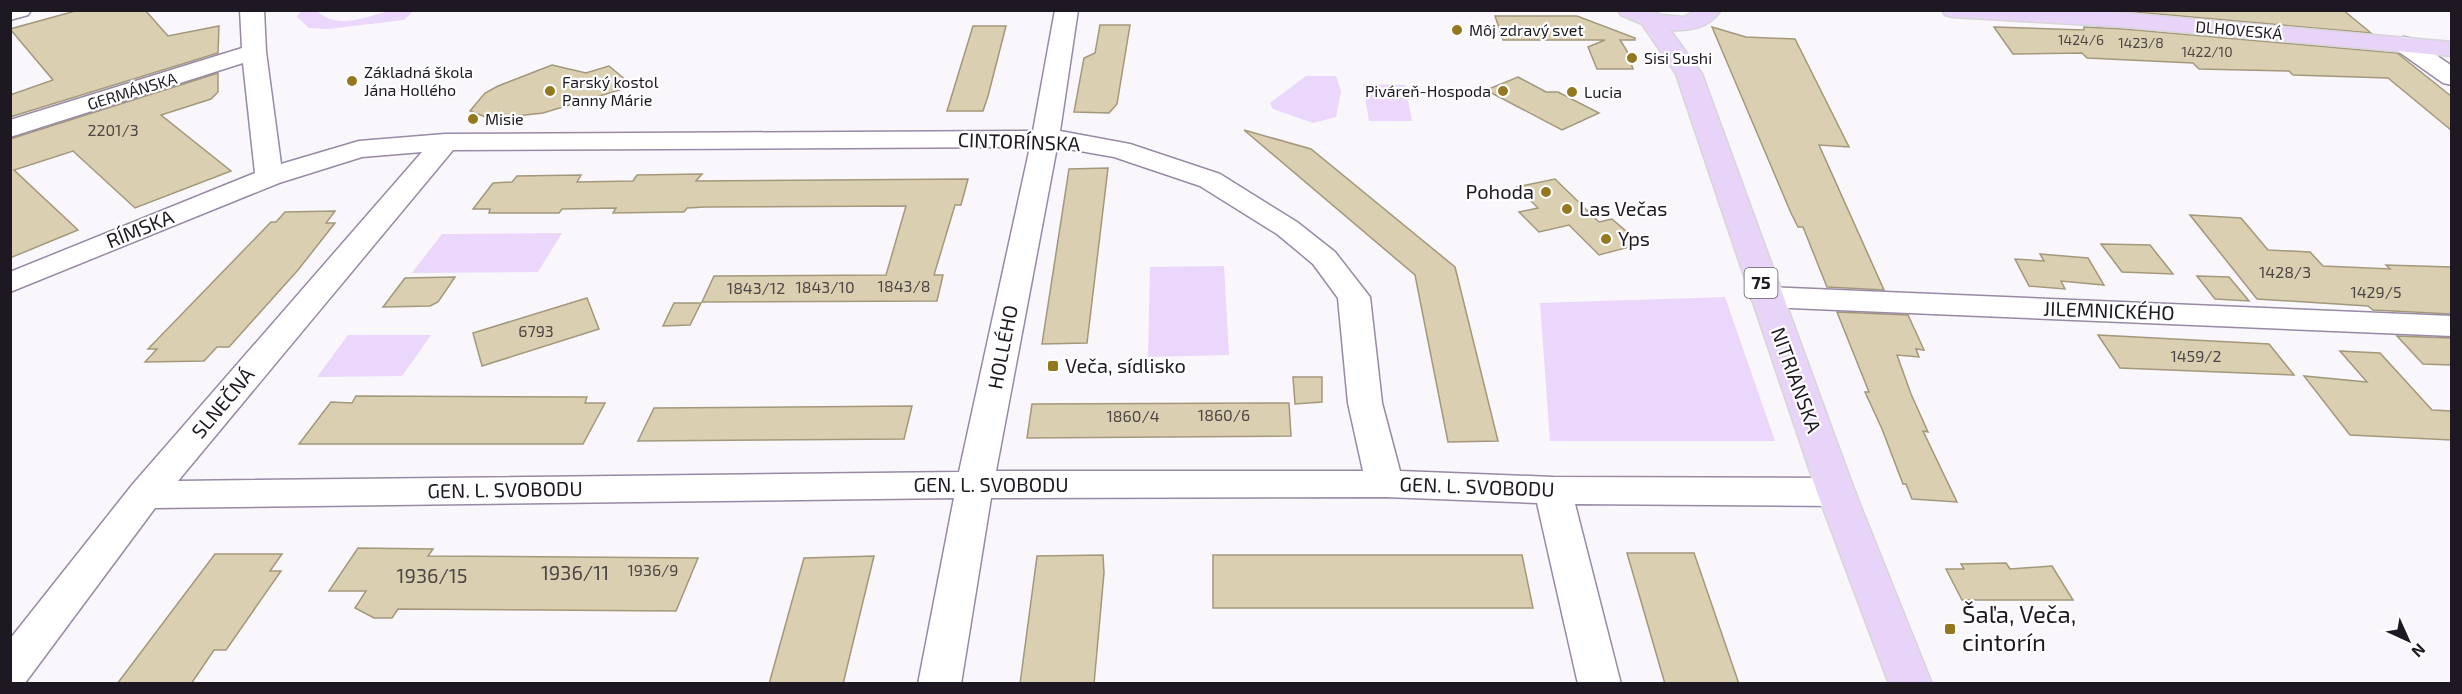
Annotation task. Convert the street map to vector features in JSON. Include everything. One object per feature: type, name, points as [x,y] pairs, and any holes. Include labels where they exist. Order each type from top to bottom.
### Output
[{"type":"main road","name":"DLHOVESKÁ","points":[[1953,10],[2124,20],[2451,49]]},
{"type":"main road","name":"NITRIANSKA","points":[[1632,14],[1670,23],[1711,14]]},
{"type":"main road","name":"NITRIANSKA","points":[[1632,14],[1689,74],[1836,492],[1911,684]]},
{"type":"main road","name":"NITRIANSKA","points":[[1689,74],[1711,14]]},
{"type":"street","points":[[10,13],[20,10]]},
{"type":"street","points":[[252,10],[254,52],[269,177]]},
{"type":"street","name":"HOLLÉHO","points":[[939,684],[975,485],[1045,139],[1067,10]]},
{"type":"street","points":[[2404,44],[2451,78]]},
{"type":"street","name":"GERMÁNSKA","points":[[10,129],[254,52]]},
{"type":"street","name":"CINTORÍNSKA","points":[[269,177],[359,148],[445,142],[1065,139],[1120,150],[1210,180],[1287,228],[1324,258],[1353,297],[1365,403],[1385,484]]},
{"type":"street","name":"SLNEČNÁ","points":[[10,671],[145,495],[445,142]]},
{"type":"street","name":"RÍMSKA","points":[[10,283],[269,177]]},
{"type":"street","name":"JILEMNICKÉHO","points":[[1766,297],[2451,326]]},
{"type":"street","name":"GEN. L. SVOBODU","points":[[145,495],[975,485],[1385,484],[1553,490],[1836,492]]},
{"type":"street","points":[[1553,490],[1600,684]]},
{"type":"shaded area","points":[[392,10],[413,11],[404,20],[328,29],[309,28],[297,17],[301,11],[317,11],[325,17],[342,21],[361,19]]},
{"type":"shaded area","points":[[1306,76],[1336,76],[1341,91],[1336,117],[1313,123],[1273,109],[1270,103]]},
{"type":"shaded area","points":[[1363,84],[1405,85],[1412,121],[1369,121]]},
{"type":"shaded area","points":[[562,233],[538,272],[412,273],[442,234]]},
{"type":"shaded area","points":[[1224,266],[1229,355],[1148,357],[1150,267]]},
{"type":"shaded area","points":[[1725,297],[1775,441],[1550,441],[1540,303]]},
{"type":"shaded area","points":[[348,335],[431,335],[402,376],[317,377]]},
{"type":"building","points":[[79,10],[145,10],[168,36],[219,26],[218,53],[10,117],[10,95],[53,80],[10,29]]},
{"type":"building","points":[[2120,10],[2343,10],[2371,33],[2124,11]]},
{"type":"building","points":[[1495,16],[1577,16],[1635,38],[1635,40],[1620,40],[1627,51],[1633,69],[1597,69],[1588,47],[1605,40],[1503,40]]},
{"type":"building","points":[[1100,25],[1130,25],[1117,104],[1109,113],[1074,112],[1084,58],[1095,53]]},
{"type":"building","points":[[973,26],[1006,26],[988,96],[983,111],[947,111]]},
{"type":"building","points":[[1712,27],[1746,37],[1795,39],[1849,147],[1819,145],[1884,290],[1827,287],[1803,227],[1798,227],[1791,213]]},
{"type":"building","points":[[1994,27],[2124,29],[2397,53],[2451,96],[2451,130],[2388,78],[2293,75],[2289,71],[2199,69],[2193,63],[2087,58],[2082,53],[2013,54]]},
{"type":"building","name":"Farský kostol Panny Márie","points":[[552,65],[586,73],[609,66],[633,86],[543,113],[498,118],[496,121],[470,111],[485,93]]},
{"type":"building","points":[[218,73],[218,92],[211,99],[161,115],[231,171],[135,208],[73,151],[14,170],[78,230],[10,258],[10,139]]},
{"type":"building","points":[[1518,77],[1546,92],[1558,92],[1599,113],[1562,130],[1486,90]]},
{"type":"building","points":[[1244,130],[1311,149],[1455,267],[1498,441],[1448,442],[1415,275]]},
{"type":"building","points":[[1108,168],[1087,343],[1042,344],[1069,169]]},
{"type":"building","points":[[702,174],[696,181],[968,179],[961,205],[955,205],[934,275],[943,275],[937,301],[702,302],[714,276],[886,275],[906,206],[705,207],[687,208],[684,212],[613,213],[616,208],[562,209],[559,213],[489,213],[490,209],[473,209],[493,183],[512,182],[517,176],[581,175],[577,182],[633,181],[637,175]]},
{"type":"building","points":[[1555,179],[1599,222],[1612,219],[1641,244],[1599,255],[1569,225],[1539,232],[1519,212],[1538,208],[1517,187]]},
{"type":"building","points":[[335,211],[326,223],[335,223],[298,270],[229,347],[217,347],[204,361],[145,362],[157,349],[148,349],[271,222],[276,222],[285,212]]},
{"type":"building","points":[[2190,215],[2241,218],[2268,250],[2310,252],[2323,266],[2390,269],[2386,265],[2451,267],[2451,314],[2373,310],[2368,306],[2257,299]]},
{"type":"building","points":[[2101,244],[2150,245],[2173,274],[2122,272]]},
{"type":"building","points":[[2040,254],[2088,258],[2104,285],[2061,281],[2065,289],[2029,286],[2015,259],[2044,261]]},
{"type":"building","points":[[2197,276],[2229,277],[2249,301],[2215,299]]},
{"type":"building","points":[[455,277],[438,302],[430,306],[383,307],[405,278]]},
{"type":"building","points":[[587,298],[599,329],[482,366],[473,333]]},
{"type":"building","points":[[674,303],[701,303],[690,325],[663,326]]},
{"type":"building","points":[[1837,312],[1908,315],[1924,350],[1916,349],[1919,357],[1897,355],[1928,432],[1923,431],[1957,502],[1912,499],[1906,484],[1903,484],[1865,392],[1869,392]]},
{"type":"building","points":[[2098,335],[2269,344],[2294,375],[2120,368]]},
{"type":"building","points":[[2397,336],[2451,338],[2451,365],[2423,364]]},
{"type":"building","points":[[2340,351],[2380,353],[2432,410],[2451,411],[2451,440],[2350,435],[2304,376],[2367,382]]},
{"type":"building","points":[[1293,377],[1322,377],[1322,402],[1295,404]]},
{"type":"building","points":[[356,396],[587,397],[585,403],[605,403],[583,444],[299,444],[331,402],[352,403]]},
{"type":"building","points":[[1289,403],[1291,436],[1027,438],[1032,404]]},
{"type":"building","points":[[912,406],[904,439],[638,441],[654,408]]},
{"type":"building","points":[[358,548],[433,549],[428,556],[698,558],[676,611],[398,609],[392,618],[374,618],[355,608],[366,591],[329,591]]},
{"type":"building","points":[[1627,553],[1694,553],[1739,684],[1665,684]]},
{"type":"building","points":[[215,554],[282,554],[270,571],[281,571],[226,650],[214,650],[191,684],[117,684]]},
{"type":"building","points":[[1103,555],[1104,573],[1094,684],[1020,684],[1037,556]]},
{"type":"building","points":[[1213,555],[1522,555],[1533,608],[1213,608]]},
{"type":"building","points":[[874,556],[843,684],[769,684],[804,558]]},
{"type":"building","points":[[2006,563],[2010,569],[2052,566],[2073,600],[1962,600],[1946,569],[1964,569],[1961,564]]},
{"type":"place","name":"Môj zdravý svet","points":[[1457,30]]},
{"type":"place","name":"Sisi Sushi","points":[[1632,58]]},
{"type":"place","name":"Základná škola Jána Hollého","points":[[352,81]]},
{"type":"place","name":"Farský kostol Panny Márie","points":[[550,91]]},
{"type":"place","name":"Piváreň-Hospoda","points":[[1503,91]]},
{"type":"place","name":"Lucia","points":[[1572,92]]},
{"type":"place","name":"Misie","points":[[473,119]]},
{"type":"place","name":"Pohoda","points":[[1546,192]]},
{"type":"place","name":"Las Večas","points":[[1567,209]]},
{"type":"place","name":"Yps","points":[[1606,239]]},
{"type":"place","name":"Veča, sídlisko","points":[[1053,366]]},
{"type":"place","name":"Šaľa, Veča, cintorín","points":[[1950,629]]}]
